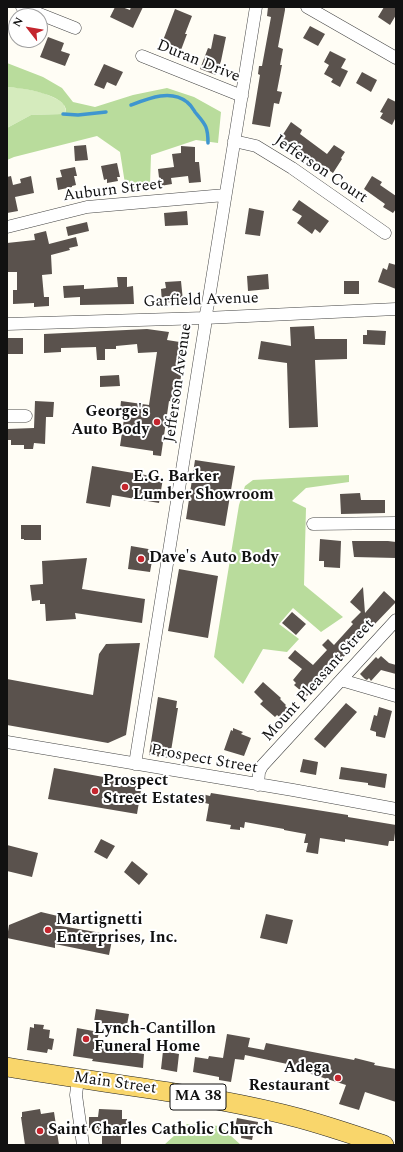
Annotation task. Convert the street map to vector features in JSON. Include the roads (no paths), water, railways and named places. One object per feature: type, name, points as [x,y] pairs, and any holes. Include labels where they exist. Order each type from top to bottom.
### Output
[{"type":"main road","name":"Main Street","points":[[7,1068],[174,1093],[248,1106],[309,1121],[384,1145]]},
{"type":"street","points":[[22,7],[76,28]]},
{"type":"street","name":"Jefferson Avenue","points":[[135,764],[205,326],[205,318],[256,7]]},
{"type":"street","points":[[307,7],[396,58]]},
{"type":"street","name":"Duran Drive","points":[[142,56],[242,96]]},
{"type":"street","name":"Jefferson Court","points":[[234,141],[256,146],[292,168],[385,233]]},
{"type":"street","name":"Auburn Street","points":[[7,227],[87,207],[225,195]]},
{"type":"street","name":"Garfield Avenue","points":[[7,324],[205,318],[396,309]]},
{"type":"street","points":[[7,416],[26,416]]},
{"type":"street","points":[[313,524],[396,523]]},
{"type":"street","name":"Mount Pleasant Street","points":[[258,785],[262,766],[396,620]]},
{"type":"street","points":[[341,680],[396,696]]},
{"type":"street","name":"Prospect Street","points":[[7,742],[396,809]]},
{"type":"street","points":[[78,1079],[76,1095],[83,1145]]},
{"type":"waterway","points":[[131,105],[167,95],[181,98],[190,104],[204,123],[207,129],[208,143]]},
{"type":"waterway","points":[[63,114],[78,115],[106,112]]},
{"type":"place","name":"George's Auto Body","points":[[157,422]]},
{"type":"place","name":"E.G. Barker Lumber Showroom","points":[[125,487]]},
{"type":"place","name":"Dave's Auto Body","points":[[141,559]]},
{"type":"place","name":"Prospect Street Estates","points":[[95,791]]},
{"type":"place","name":"Martignetti Enterprises, Inc.","points":[[48,930]]},
{"type":"place","name":"Lynch-Cantillon Funeral Home","points":[[86,1039]]},
{"type":"place","name":"Adega Restaurant","points":[[338,1078]]},
{"type":"place","name":"Saint Charles Catholic Church","points":[[40,1131]]}]
